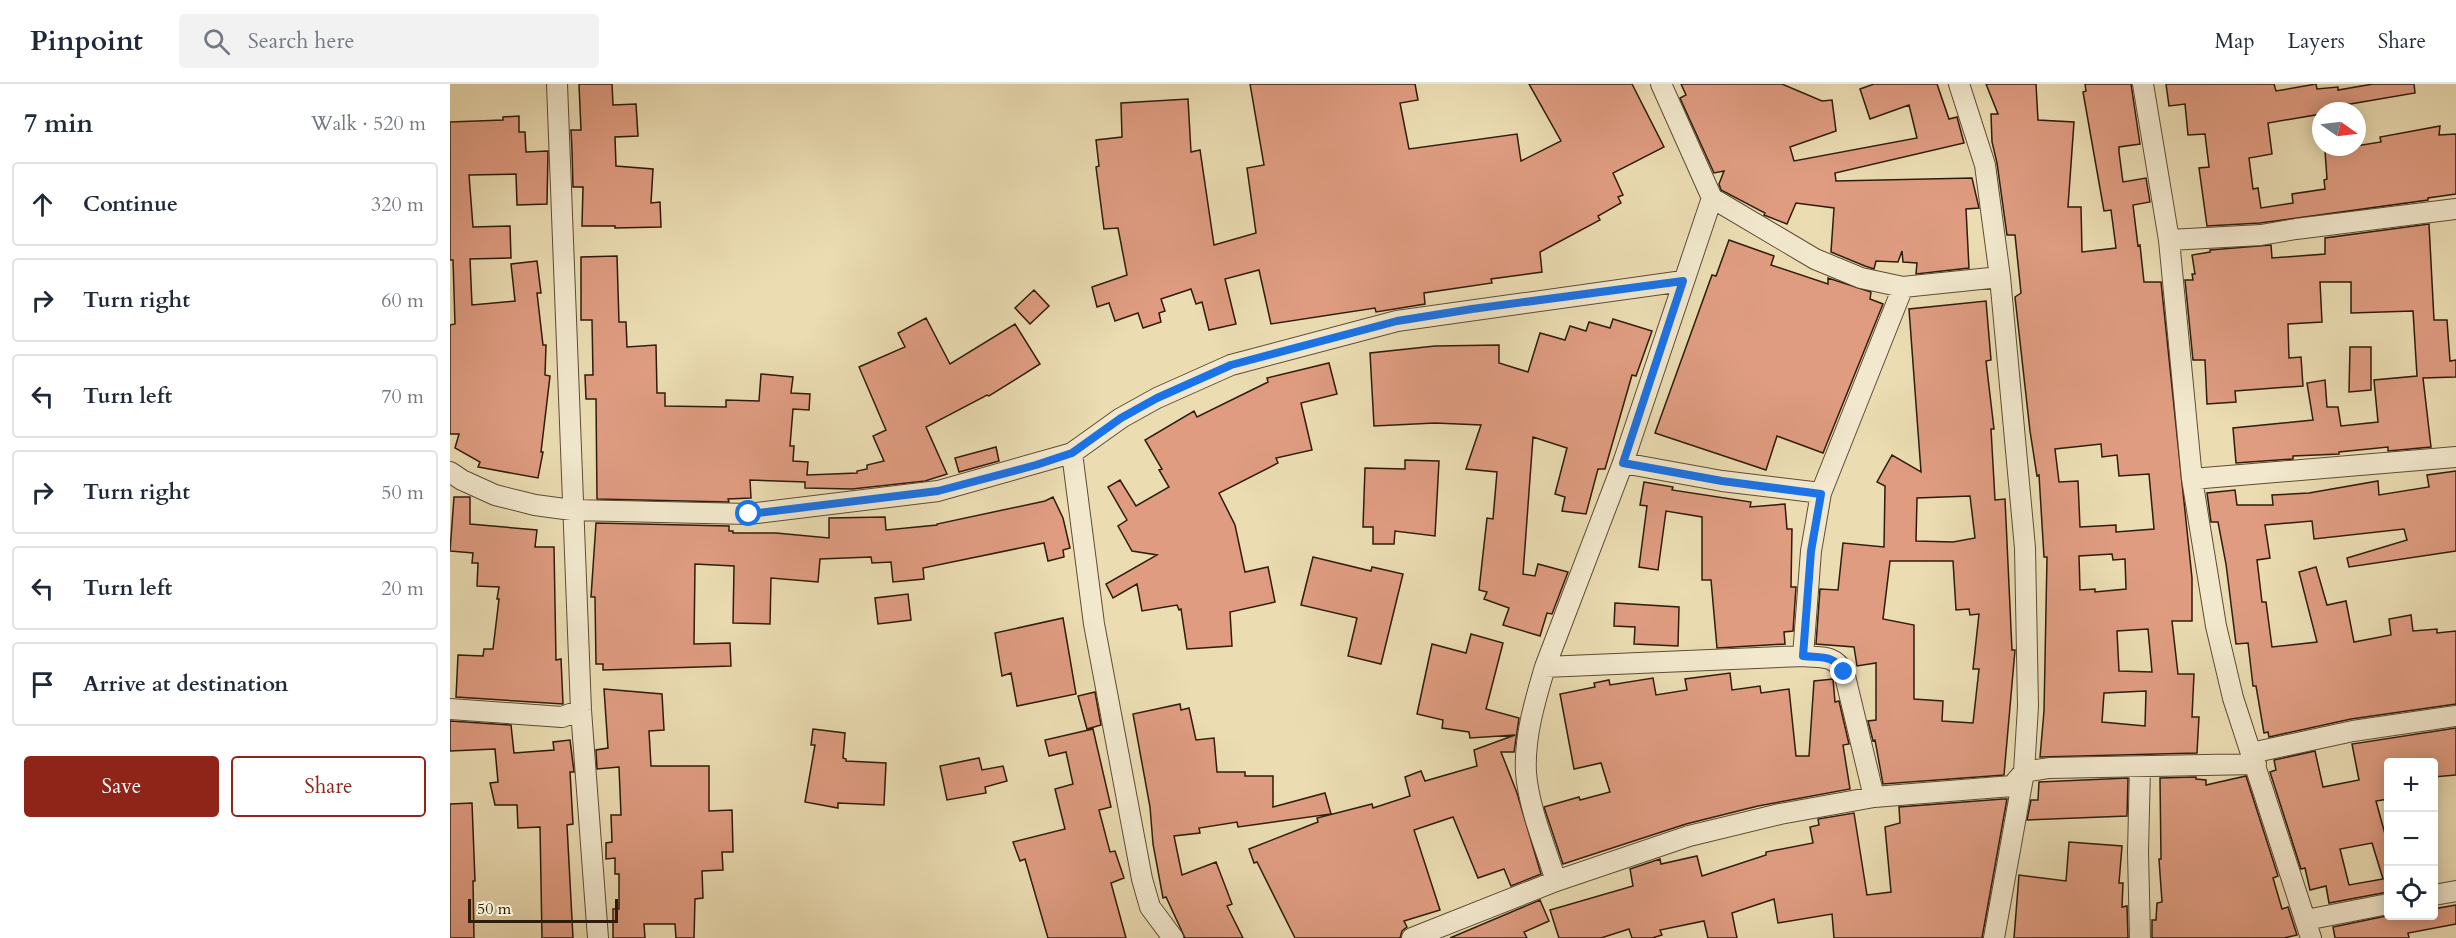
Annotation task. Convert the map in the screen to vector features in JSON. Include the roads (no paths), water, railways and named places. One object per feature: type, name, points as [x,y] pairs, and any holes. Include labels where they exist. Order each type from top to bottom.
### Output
[{"type":"street","points":[[557,84],[581,710],[598,938]]},
{"type":"street","points":[[1661,84],[1712,198],[1815,259],[1861,278],[1903,287],[2000,277]]},
{"type":"street","points":[[1959,84],[1985,165],[2000,277],[2025,548],[2028,706],[2024,772],[1994,938]]},
{"type":"street","points":[[2143,84],[2169,240],[2192,479],[2216,626],[2233,698],[2308,929],[2384,905]]},
{"type":"street","points":[[1556,881],[1536,817],[1526,774],[1527,741],[1545,668],[1623,463],[1712,198]]},
{"type":"street","points":[[2169,240],[2261,235],[2456,209]]},
{"type":"street","points":[[450,472],[495,495],[535,505],[572,510],[749,514],[938,491],[1072,453],[1121,418],[1157,398],[1231,365],[1397,321],[1683,281]]},
{"type":"street","points":[[1803,656],[1811,551],[1821,494],[1903,287]]},
{"type":"street","points":[[1072,453],[1094,624],[1142,879],[1150,907],[1173,938]]},
{"type":"street","points":[[2192,479],[2456,457]]},
{"type":"street","points":[[1623,463],[1766,488],[1821,494]]},
{"type":"street","points":[[1545,668],[1803,656],[1830,658],[1838,662],[1844,672],[1874,796]]},
{"type":"street","points":[[450,709],[562,717],[581,710]]},
{"type":"street","points":[[1412,938],[1556,881],[1689,836],[1780,814],[1874,796],[2012,786],[2024,772],[2049,768],[2140,767],[2253,759],[2353,731],[2456,716]]},
{"type":"street","points":[[2140,767],[2138,852],[2140,938]]},
{"type":"street","points":[[2438,894],[2456,891]]}]
